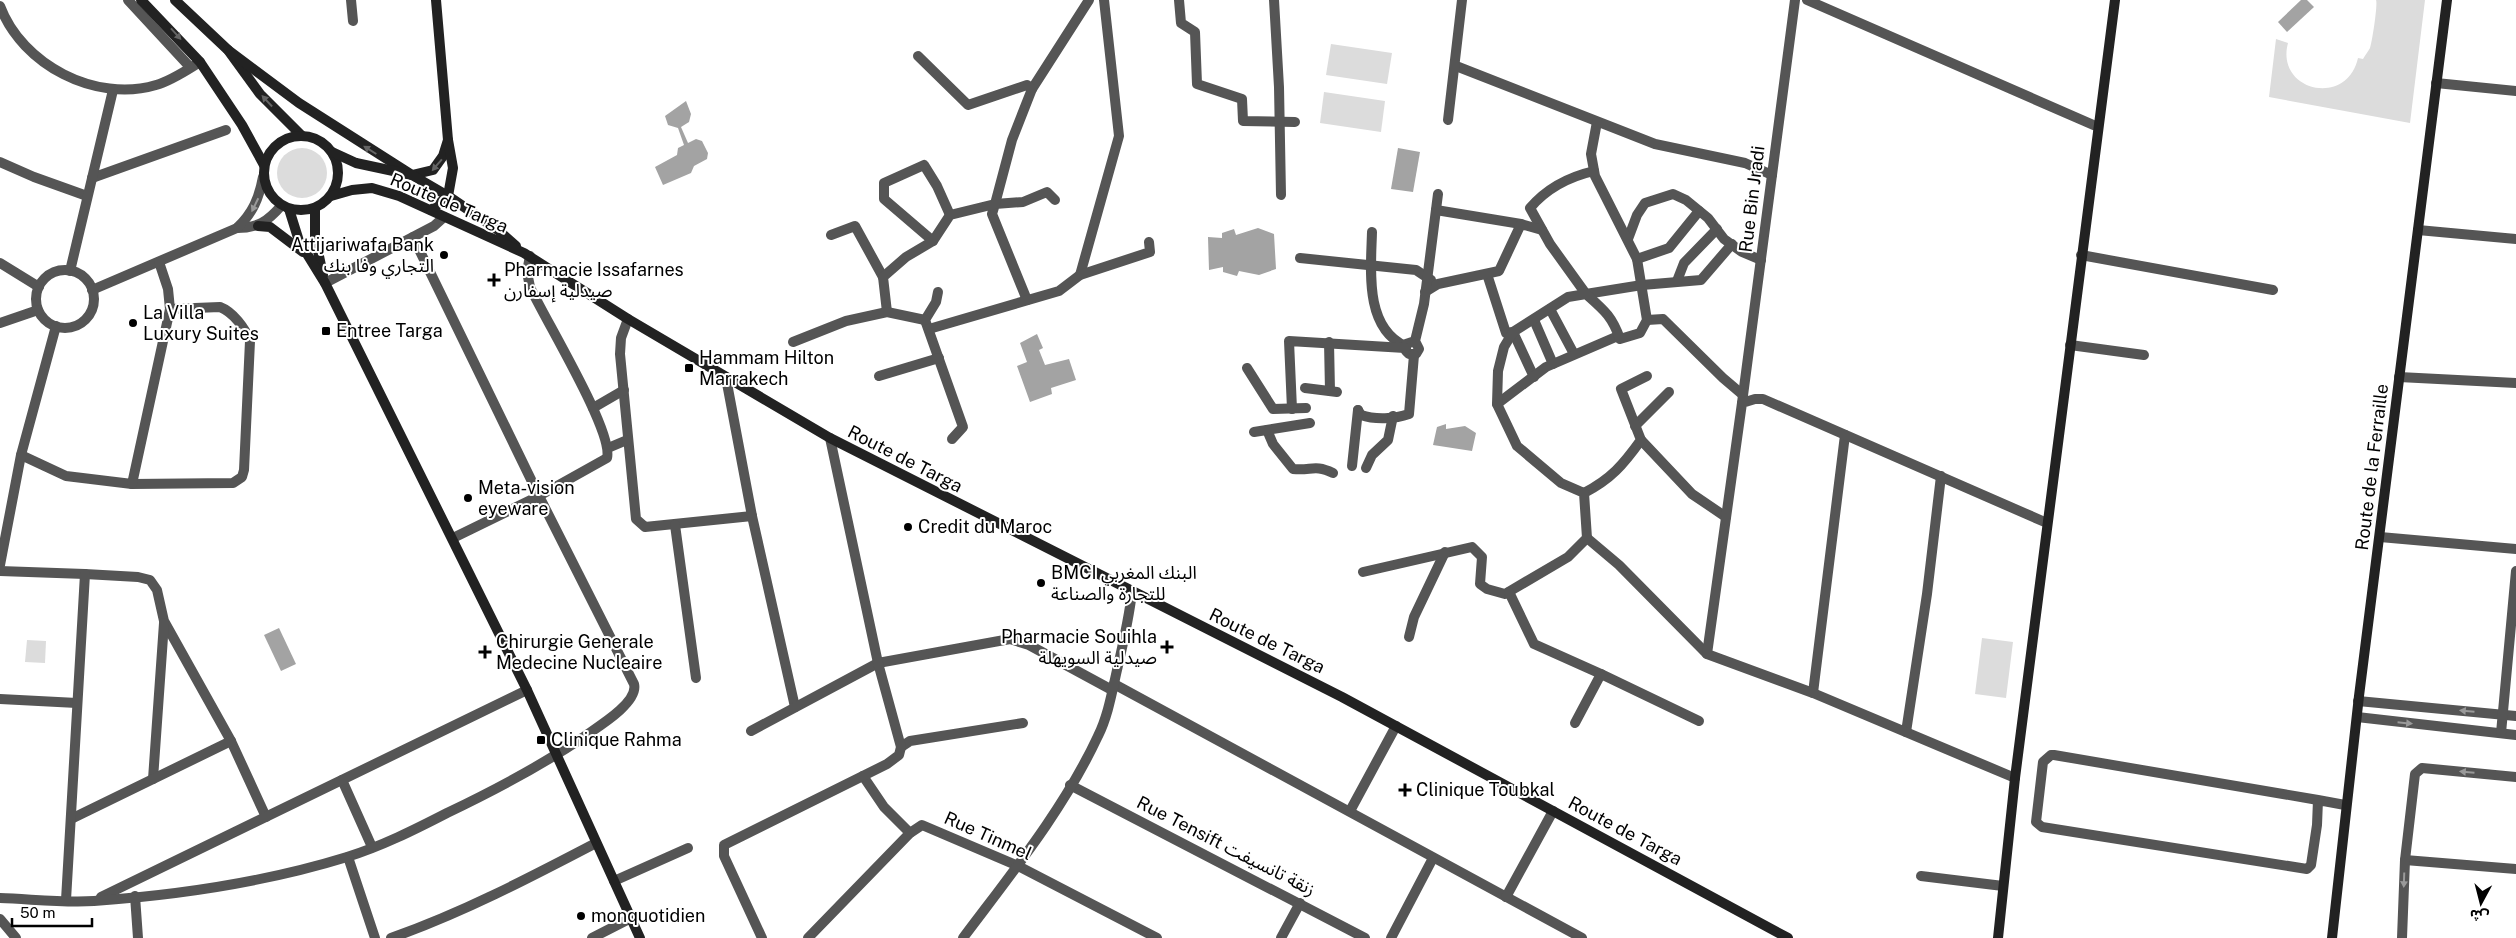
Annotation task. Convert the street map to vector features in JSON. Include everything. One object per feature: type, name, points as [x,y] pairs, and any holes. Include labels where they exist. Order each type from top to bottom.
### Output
[{"type":"street","points":[[128,0],[166,38],[190,68]]},
{"type":"street","points":[[141,0],[200,62],[242,125],[264,165]]},
{"type":"street","points":[[175,0],[228,50],[299,103],[412,175],[433,170],[443,156],[448,140]]},
{"type":"street","points":[[351,0],[353,21]]},
{"type":"street","points":[[431,210],[448,196],[453,168],[448,140],[436,0]]},
{"type":"street","points":[[1026,300],[992,214],[1012,140],[1032,89],[1089,0]]},
{"type":"street","points":[[1080,275],[1119,136],[1104,0]]},
{"type":"street","points":[[1180,0],[1181,23],[1195,32],[1197,84],[1242,99],[1243,121],[1280,120],[1295,122]]},
{"type":"street","points":[[1274,0],[1280,120],[1281,195]]},
{"type":"street","points":[[1448,120],[1456,66],[1462,0]]},
{"type":"street","name":"Rue Bin Jradi","points":[[1707,654],[1743,399],[1795,0]]},
{"type":"street","points":[[1807,0],[2098,127]]},
{"type":"street","points":[[1998,938],[2047,523],[2115,0]]},
{"type":"street","name":"Route de la Ferraille","points":[[2332,938],[2358,701],[2447,0]]},
{"type":"street","points":[[0,6],[2,19],[24,46],[48,65],[84,83],[114,90],[140,89],[158,85],[200,62]]},
{"type":"street","points":[[228,50],[260,94],[302,136]]},
{"type":"street","points":[[918,56],[968,105],[1027,85],[1032,89]]},
{"type":"street","points":[[1456,66],[1654,144],[1745,163],[1772,175]]},
{"type":"street","points":[[2436,83],[2516,91]]},
{"type":"street","points":[[70,271],[114,90]]},
{"type":"street","points":[[1594,171],[1574,176],[1542,194],[1530,208],[1542,230],[1586,294],[1605,310],[1620,339],[1640,333],[1647,320],[1636,258],[1594,171],[1590,154],[1597,122]]},
{"type":"street","points":[[92,178],[226,130]]},
{"type":"street","points":[[237,228],[249,217],[259,196],[264,165],[271,150],[280,142],[302,136],[319,140],[332,152],[337,163],[339,174],[331,196],[315,208],[302,211],[285,207],[258,226]]},
{"type":"street","name":"Route de Targa","points":[[332,152],[356,163],[412,175],[448,196],[498,230],[527,254],[628,320],[830,438],[1396,726],[1788,938]]},
{"type":"street","points":[[0,162],[34,178],[87,196]]},
{"type":"street","points":[[933,241],[884,199],[884,183],[924,165],[937,186],[950,216]]},
{"type":"street","points":[[263,177],[269,193],[285,207],[307,256],[325,283],[348,333],[453,538],[558,754],[596,843],[640,938]]},
{"type":"street","name":"Route de Targa","points":[[331,196],[352,190],[372,188],[400,196],[527,254]]},
{"type":"street","points":[[884,277],[906,257],[933,241],[950,216],[995,204],[1023,202],[1047,192],[1055,200]]},
{"type":"street","points":[[1352,466],[1358,410],[1361,415],[1372,419],[1409,414],[1408,342],[1415,341],[1425,292],[1438,194]]},
{"type":"street","points":[[1628,238],[1636,215],[1645,203],[1673,194],[1686,200],[1700,211],[1732,244],[1761,260]]},
{"type":"street","points":[[315,208],[318,254],[325,283]]},
{"type":"street","points":[[1436,210],[1522,224],[1542,230]]},
{"type":"street","points":[[1636,258],[1669,248],[1700,211]]},
{"type":"street","points":[[325,283],[434,226],[444,217]]},
{"type":"street","points":[[1425,292],[1438,284],[1499,271],[1522,224]]},
{"type":"street","points":[[831,235],[856,226],[884,277],[887,312]]},
{"type":"street","points":[[92,290],[237,228],[270,227],[307,256]]},
{"type":"street","points":[[1677,282],[1684,263],[1717,229]]},
{"type":"street","points":[[2418,230],[2516,239]]},
{"type":"street","points":[[1372,232],[1372,302],[1385,328],[1396,342],[1408,350]]},
{"type":"street","points":[[0,898],[93,901],[178,892],[290,873],[348,857],[402,836],[498,788],[558,754],[629,702],[636,689],[539,496],[413,237]]},
{"type":"street","points":[[793,342],[846,322],[887,312],[927,325],[1059,291],[1080,275],[1150,252],[1149,242]]},
{"type":"street","points":[[1488,274],[1506,333],[1513,332],[1534,320],[1568,297],[1642,285],[1702,280],[1732,244]]},
{"type":"street","points":[[453,538],[604,462],[608,454],[608,448],[593,408],[530,287],[527,272],[527,254]]},
{"type":"street","points":[[2081,255],[2273,290]]},
{"type":"street","points":[[1300,258],[1416,270],[1438,284]]},
{"type":"street","points":[[132,484],[170,309],[168,289],[159,262]]},
{"type":"street","points":[[0,263],[39,286]]},
{"type":"street","points":[[70,271],[86,280],[92,290],[92,309],[85,319],[75,326],[56,326],[46,320],[38,310],[36,298],[39,286],[52,273],[70,271]]},
{"type":"street","points":[[938,292],[927,325],[963,427],[952,439]]},
{"type":"street","points":[[21,455],[66,476],[132,484],[233,483],[242,477],[244,470],[250,341],[246,330],[226,309],[220,307],[170,309]]},
{"type":"street","points":[[1550,309],[1574,354]]},
{"type":"street","points":[[0,323],[38,310]]},
{"type":"street","points":[[1647,320],[1663,319],[1743,399],[1763,400],[2047,523]]},
{"type":"street","points":[[628,320],[621,338],[620,354],[636,519],[644,527],[752,516]]},
{"type":"street","points":[[1534,320],[1554,364]]},
{"type":"street","points":[[0,565],[21,455],[56,326]]},
{"type":"street","points":[[1513,332],[1534,377]]},
{"type":"street","points":[[1513,332],[1504,347],[1498,371],[1497,404],[1517,446],[1561,483],[1584,493]]},
{"type":"street","points":[[1497,404],[1554,364],[1618,336]]},
{"type":"street","points":[[1292,408],[1289,341],[1329,342],[1408,350]]},
{"type":"street","points":[[1305,388],[1333,391],[1329,342]]},
{"type":"street","points":[[2070,345],[2144,355]]},
{"type":"street","points":[[878,376],[939,358]]},
{"type":"street","points":[[1247,368],[1273,409],[1306,408]]},
{"type":"street","points":[[1648,376],[1621,389],[1641,440],[1692,494],[1726,517]]},
{"type":"street","points":[[2399,377],[2516,384]]},
{"type":"street","points":[[726,378],[752,516],[795,707]]},
{"type":"street","points":[[593,408],[624,390]]},
{"type":"street","points":[[1635,426],[1669,392]]},
{"type":"street","points":[[1366,468],[1372,455],[1388,440],[1393,416]]},
{"type":"street","points":[[1254,432],[1310,423]]},
{"type":"street","points":[[1267,430],[1273,444],[1293,469],[1303,470],[1319,466],[1333,473]]},
{"type":"street","points":[[1813,692],[1845,436]]},
{"type":"street","points":[[830,438],[878,663],[901,747]]},
{"type":"street","points":[[608,448],[627,440]]},
{"type":"street","points":[[1584,493],[1599,485],[1621,468],[1641,440]]},
{"type":"street","points":[[1906,732],[1927,594],[1941,476]]},
{"type":"street","points":[[1584,493],[1583,510],[1587,538],[1619,565],[1707,654],[1813,692],[2016,778]]},
{"type":"street","points":[[675,525],[696,678]]},
{"type":"street","points":[[2380,537],[2516,549]]},
{"type":"street","points":[[1363,572],[1472,547],[1482,557],[1480,584],[1487,589],[1504,594],[1568,556],[1587,538]]},
{"type":"street","points":[[1409,637],[1414,617],[1445,552]]},
{"type":"street","points":[[0,571],[138,577],[150,580],[157,590],[164,621],[231,741],[266,817]]},
{"type":"street","points":[[2500,734],[2516,571]]},
{"type":"street","points":[[66,900],[85,574]]},
{"type":"street","points":[[963,938],[1018,866],[1070,785],[1098,736],[1113,687],[1128,623],[1132,592]]},
{"type":"street","points":[[1509,592],[1534,644],[1699,721]]},
{"type":"street","points":[[153,779],[164,621]]},
{"type":"street","points":[[751,731],[878,663],[1010,639],[1029,645],[1113,687],[1350,811],[1582,938]]},
{"type":"street","points":[[1576,723],[1601,674]]},
{"type":"street","points":[[93,901],[527,690]]},
{"type":"street","points":[[0,699],[77,703]]},
{"type":"street","points":[[2358,701],[2516,716]]},
{"type":"street","points":[[2357,717],[2516,735]]},
{"type":"street","points":[[762,938],[724,856],[724,845],[894,760],[901,747],[910,741],[1023,723]]},
{"type":"street","points":[[1350,811],[1396,726]]},
{"type":"street","points":[[71,818],[231,741]]},
{"type":"street","points":[[2318,800],[2317,825],[2311,865],[2306,869],[2042,827],[2036,822],[2043,762],[2051,755],[2318,800],[2346,806]]},
{"type":"street","points":[[2402,938],[2405,860],[2413,777],[2422,768],[2516,777]]},
{"type":"street","points":[[808,938],[910,833],[884,807],[863,776]]},
{"type":"street","points":[[342,780],[372,847]]},
{"type":"street","name":"Rue Tensift زنقة تانسيفت","points":[[1070,785],[1365,938]]},
{"type":"street","points":[[1506,897],[1553,811]]},
{"type":"street","name":"Rue Tinmel","points":[[910,833],[919,826],[926,826],[1018,866],[1158,938]]},
{"type":"street","points":[[391,938],[418,934],[596,843]]},
{"type":"street","points":[[614,881],[688,848]]},
{"type":"street","points":[[348,857],[375,938]]},
{"type":"street","points":[[1391,938],[1433,858]]},
{"type":"street","points":[[2405,860],[2516,870]]},
{"type":"street","points":[[1920,876],[2003,886]]},
{"type":"street","points":[[135,896],[138,938]]},
{"type":"street","points":[[1281,938],[1300,903]]},
{"type":"street","points":[[592,938],[631,918]]},
{"type":"street","points":[[0,919],[16,938]]},
{"type":"shaded area","points":[[2301,0],[2307,0],[2314,7],[2287,32],[2278,22]]},
{"type":"shaded area","points":[[2376,0],[2425,0],[2410,123],[2269,97],[2276,39],[2288,43],[2287,59],[2292,73],[2302,82],[2314,87],[2328,88],[2341,84],[2351,74],[2358,58],[2363,59],[2370,48],[2376,16]]},
{"type":"shaded area","points":[[1331,44],[1392,53],[1387,84],[1326,75]]},
{"type":"shaded area","points":[[1324,92],[1385,101],[1381,132],[1320,123]]},
{"type":"shaded area","points":[[686,101],[691,114],[689,122],[681,127],[688,143],[696,139],[702,141],[708,153],[707,159],[694,166],[691,173],[663,185],[655,167],[677,155],[678,148],[684,145],[678,128],[668,125],[665,116]]},
{"type":"shaded area","points":[[307,148],[320,155],[326,163],[326,183],[320,191],[312,197],[297,198],[284,191],[278,183],[277,168],[284,155],[292,149]]},
{"type":"shaded area","points":[[1398,148],[1420,152],[1413,192],[1391,189]]},
{"type":"shaded area","points":[[1258,228],[1274,234],[1276,269],[1259,275],[1239,271],[1237,276],[1223,272],[1223,267],[1209,270],[1208,237],[1222,238],[1222,233],[1234,229],[1236,235]]},
{"type":"shaded area","points":[[1037,334],[1043,348],[1039,350],[1045,365],[1069,359],[1076,380],[1051,388],[1052,394],[1030,402],[1017,366],[1027,362],[1020,343]]},
{"type":"shaded area","points":[[1446,424],[1446,429],[1465,426],[1476,433],[1472,451],[1433,445],[1437,427]]},
{"type":"shaded area","points":[[279,628],[296,664],[281,671],[264,635]]},
{"type":"shaded area","points":[[1982,638],[2013,642],[2006,698],[1975,694]]},
{"type":"shaded area","points":[[27,640],[46,641],[45,663],[25,662]]},
{"type":"place","name":"Attijariwafa Bank التجاري وفا بنك","points":[[444,255]]},
{"type":"place","name":"Pharmacie Issafarnes صيدلية إسفارن","points":[[494,280]]},
{"type":"place","name":"La Villa Luxury Suites","points":[[133,323]]},
{"type":"place","name":"Entree Targa","points":[[326,331]]},
{"type":"place","name":"Hammam Hilton Marrakech","points":[[689,368]]},
{"type":"place","name":"Meta-vision eyeware","points":[[468,498]]},
{"type":"place","name":"Credit du Maroc","points":[[908,527]]},
{"type":"place","name":"BMCI البنك المغربي للتجارة والصناعة","points":[[1041,583]]},
{"type":"place","name":"Pharmacie Souihla صيدلية السويهلة","points":[[1167,647]]},
{"type":"place","name":"Chirurgie Generale Medecine Nucleaire","points":[[485,652]]},
{"type":"place","name":"Clinique Rahma","points":[[541,740]]},
{"type":"place","name":"Clinique Toubkal","points":[[1405,790]]},
{"type":"place","name":"monquotidien","points":[[581,916]]}]
